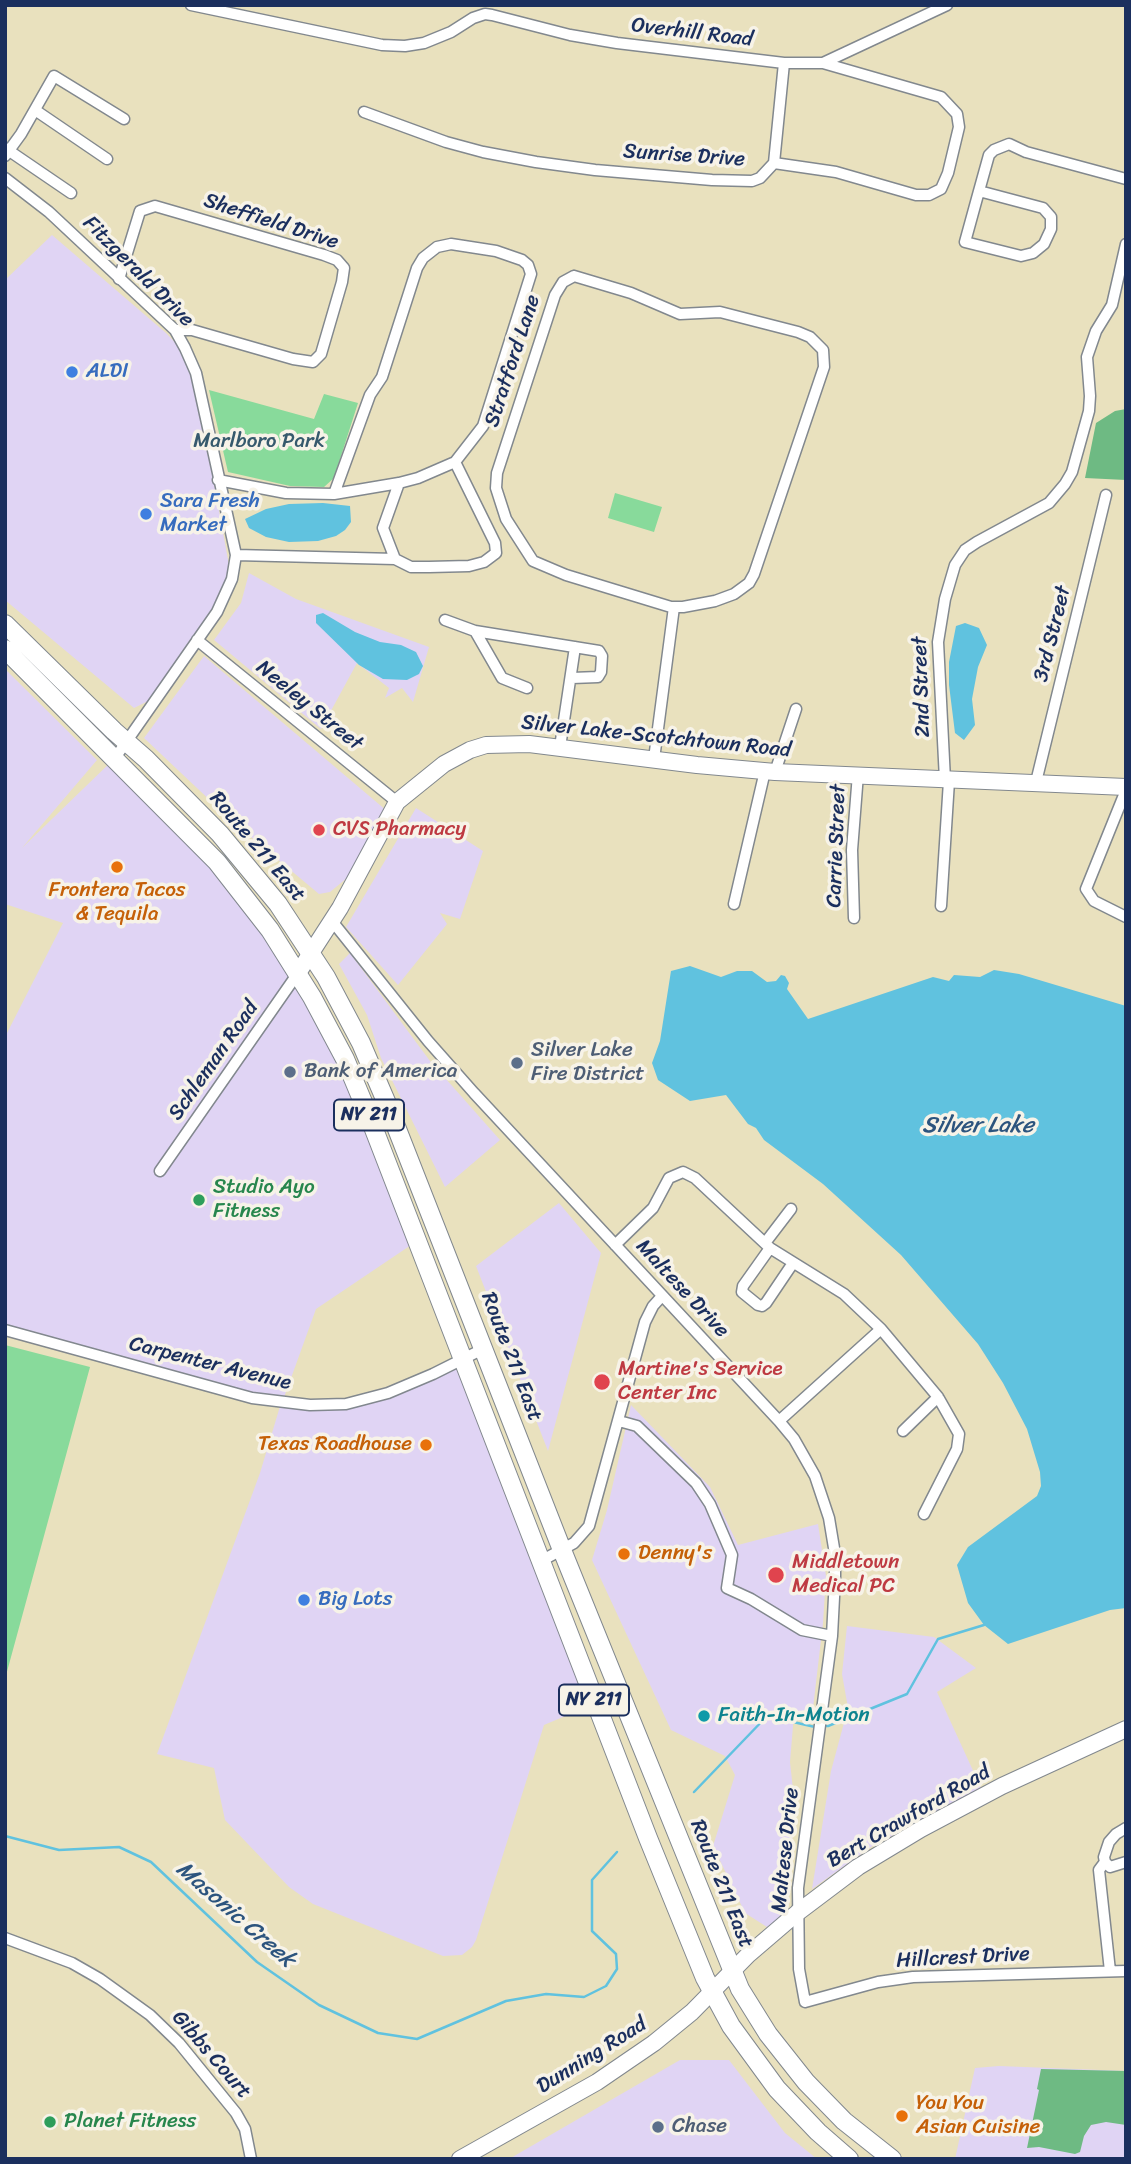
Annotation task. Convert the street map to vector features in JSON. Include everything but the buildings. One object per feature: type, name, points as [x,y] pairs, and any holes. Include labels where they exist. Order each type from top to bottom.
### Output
[{"type":"main road","name":"Route 211 East","points":[[5,624],[181,793],[239,855],[278,904],[339,999],[375,1074],[732,1972],[758,2020],[797,2071],[844,2121],[892,2159]]},
{"type":"main road","name":"Route 211 East","points":[[5,649],[217,862],[264,922],[330,1028],[354,1078],[679,1916],[713,1993],[743,2043],[777,2089],[818,2132],[849,2159]]},
{"type":"street","name":"Overhill Road","points":[[191,5],[382,45],[424,43],[485,14],[570,35],[617,43],[784,63],[823,63]]},
{"type":"street","points":[[823,63],[947,5]]},
{"type":"street","points":[[774,163],[784,63]]},
{"type":"street","name":"Sunrise Drive","points":[[364,112],[446,142],[483,152],[595,170],[752,181],[760,178],[774,163],[836,172],[916,195],[929,195],[941,189],[948,173],[959,127],[957,114],[950,104],[941,97],[823,63]]},
{"type":"street","points":[[71,193],[6,152],[54,76],[124,119]]},
{"type":"street","points":[[35,110],[107,159]]},
{"type":"street","points":[[979,191],[1043,208],[1051,217],[1051,229],[1044,244],[1033,253],[1021,257],[965,242],[979,191],[989,155],[1010,144],[1026,152],[1126,179]]},
{"type":"street","name":"Fitzgerald Drive","points":[[5,178],[49,212],[175,330],[196,373],[236,555],[226,596],[115,758]]},
{"type":"street","name":"Sheffield Drive","points":[[119,279],[141,211],[155,206],[324,255],[337,260],[344,268],[321,354],[313,362],[293,359],[192,330],[175,330]]},
{"type":"street","name":"2nd Street","points":[[941,906],[947,780],[938,642],[945,599],[955,565],[965,550],[1049,503],[1072,472],[1089,411],[1087,357],[1096,331],[1112,304],[1126,244]]},
{"type":"street","points":[[218,480],[286,493],[334,494],[418,478],[455,462],[483,426],[531,274],[528,265],[522,260],[480,248],[443,245],[423,258],[417,268],[382,377],[370,396],[334,494]]},
{"type":"street","name":"Stratford Lane","points":[[574,276],[632,293],[680,314],[720,312],[798,332],[810,337],[823,350],[824,367],[749,583],[734,594],[715,601],[674,607],[566,575],[533,561],[520,544],[499,502],[497,473],[545,320],[560,286],[574,276]]},
{"type":"street","points":[[236,555],[395,559],[411,567],[469,566],[484,562],[496,553],[497,548],[455,462]]},
{"type":"street","points":[[395,559],[383,528],[399,483]]},
{"type":"street","name":"3rd Street","points":[[1037,782],[1106,495]]},
{"type":"street","points":[[654,759],[674,607]]},
{"type":"street","points":[[445,620],[475,631],[599,651],[602,656],[598,677],[572,678]]},
{"type":"street","points":[[475,631],[502,678],[527,688]]},
{"type":"street","name":"Neeley Street","points":[[197,640],[397,802]]},
{"type":"street","points":[[560,747],[575,647]]},
{"type":"street","points":[[734,904],[770,771],[796,709]]},
{"type":"street","name":"Silver Lake-Scotchtown Road","points":[[298,973],[332,921],[397,802],[444,764],[478,747],[506,743],[770,771],[1126,788]]},
{"type":"street","name":"Carrie Street","points":[[854,918],[852,850],[858,774]]},
{"type":"street","points":[[1126,788],[1086,889],[1094,901],[1126,917]]},
{"type":"street","name":"Maltese Drive","points":[[332,921],[428,1041],[779,1421],[807,1461],[821,1491],[835,1554],[835,1578],[832,1636],[798,1888],[799,1969],[805,2002]]},
{"type":"street","name":"Schleman Road","points":[[160,1171],[298,973]]},
{"type":"street","points":[[615,1245],[653,1208],[669,1178],[683,1172],[695,1178],[767,1245],[844,1294],[881,1329],[938,1398],[959,1434],[957,1449],[924,1514]]},
{"type":"street","points":[[791,1209],[767,1245],[742,1292],[762,1306],[793,1263]]},
{"type":"street","points":[[541,1561],[581,1537],[589,1526],[645,1322],[662,1296]]},
{"type":"street","points":[[779,1421],[881,1329]]},
{"type":"street","name":"Carpenter Avenue","points":[[5,1330],[252,1398],[310,1405],[346,1404],[388,1393],[483,1349]]},
{"type":"street","points":[[903,1431],[938,1398]]},
{"type":"street","points":[[619,1421],[637,1426],[696,1483],[710,1504],[732,1555],[727,1588],[761,1604],[802,1630],[832,1636]]},
{"type":"street","name":"Bert Crawford Road","points":[[732,1972],[797,1913],[858,1867],[921,1829],[1002,1786],[1126,1729]]},
{"type":"street","points":[[1126,1828],[1108,1842],[1104,1857],[1110,1867],[1126,1862]]},
{"type":"street","points":[[1105,1862],[1099,1870],[1110,1971]]},
{"type":"street","name":"Gibbs Court","points":[[5,1938],[72,1964],[100,1979],[150,2015],[179,2043],[236,2113],[245,2129],[251,2159]]},
{"type":"street","name":"Hillcrest Drive","points":[[805,2002],[878,1982],[913,1977],[1126,1971]]},
{"type":"street","name":"Dunning Road","points":[[460,2159],[627,2062],[666,2034],[713,1993],[732,1972]]},
{"type":"shaded area","points":[[52,235],[166,333],[184,352],[194,375],[229,565],[230,584],[150,700],[134,708],[5,600],[5,280]]},
{"type":"shaded area","points":[[249,573],[296,599],[429,647],[413,702],[402,688],[385,698],[389,688],[357,663],[321,729],[214,640],[241,603]]},
{"type":"shaded area","points":[[204,656],[387,811],[353,873],[330,892],[319,894],[233,822],[144,738]]},
{"type":"shaded area","points":[[5,669],[97,760],[22,848],[115,758],[233,881],[298,973],[417,1241],[316,1309],[282,1403],[346,1404],[463,1360],[596,1703],[544,1725],[476,1940],[462,1955],[443,1956],[313,1904],[289,1887],[225,1820],[214,1768],[157,1754],[260,1473],[281,1403],[5,1329],[5,1037],[63,923],[5,904]]},
{"type":"shaded area","points":[[416,808],[483,851],[460,919],[440,913],[447,924],[398,985],[346,927]]},
{"type":"shaded area","points":[[350,953],[430,1061],[500,1140],[445,1187],[381,1058],[367,1015],[339,964]]},
{"type":"shaded area","points":[[559,1203],[601,1253],[548,1451],[476,1266]]},
{"type":"shaded area","points":[[631,1405],[710,1487],[738,1545],[818,1524],[826,1576],[813,1708],[794,1714],[790,1762],[795,1808],[785,1915],[767,1927],[745,1913],[713,1846],[735,1775],[725,1756],[671,1730],[592,1560],[607,1510]]},
{"type":"shaded area","points":[[847,1626],[934,1637],[976,1668],[937,1692],[981,1788],[871,1847],[812,1889],[831,1771],[848,1708],[842,1674]]},
{"type":"shaded area","points":[[680,2060],[729,2060],[785,2133],[817,2159],[509,2159]]},
{"type":"shaded area","points":[[999,2066],[1126,2071],[1126,2159],[955,2159],[975,2068]]},
{"type":"green space","name":"Marlboro Park","points":[[209,390],[314,419],[324,394],[358,403],[334,478],[324,487],[290,486],[228,472]]},
{"type":"green space","points":[[1126,409],[1126,480],[1085,478],[1096,423],[1115,411]]},
{"type":"green space","points":[[615,493],[662,507],[654,532],[608,518]]},
{"type":"green space","points":[[5,1345],[90,1367],[5,1679]]},
{"type":"green space","points":[[1041,2069],[1126,2071],[1126,2125],[1106,2122],[1091,2125],[1084,2136],[1080,2152],[1075,2154],[1039,2147],[1027,2148]]},
{"type":"water","points":[[323,503],[350,506],[351,522],[336,536],[318,541],[289,542],[266,537],[249,528],[245,519],[266,509],[289,504]]},
{"type":"water","points":[[323,613],[355,632],[416,652],[423,666],[419,674],[407,680],[383,679],[359,665],[316,623],[316,615]]},
{"type":"water","points":[[965,623],[979,628],[987,645],[978,667],[972,699],[975,725],[964,740],[955,733],[949,662],[956,626]]},
{"type":"water","name":"Silver Lake","points":[[690,966],[721,977],[737,971],[752,971],[767,982],[776,981],[781,975],[785,976],[789,983],[787,989],[808,1019],[933,977],[949,981],[954,975],[980,977],[994,970],[1019,974],[1126,1006],[1126,1608],[1110,1610],[1008,1644],[984,1625],[968,1603],[957,1565],[968,1547],[1037,1496],[1041,1486],[1040,1472],[1027,1429],[1003,1383],[978,1344],[901,1255],[823,1184],[764,1140],[726,1095],[690,1101],[658,1080],[652,1063],[660,1041],[671,971]]},
{"type":"waterway","name":"Masonic Creek","points":[[821,1726],[828,1726],[907,1694],[938,1639],[984,1625]]},
{"type":"waterway","name":"Masonic Creek","points":[[694,1792],[767,1716],[815,1727]]},
{"type":"waterway","name":"Masonic Creek","points":[[5,1836],[59,1850],[119,1847],[151,1862],[257,1962],[319,2005],[378,2033],[417,2039],[506,2001],[546,1994],[584,1997],[606,1986],[617,1969],[616,1954],[592,1931],[592,1880],[617,1852]]},
{"type":"place","name":"ALDI","points":[[72,372]]},
{"type":"place","name":"Sara Fresh Market","points":[[146,514]]},
{"type":"place","name":"CVS Pharmacy","points":[[319,830]]},
{"type":"place","name":"Frontera Tacos & Tequila","points":[[117,867]]},
{"type":"place","name":"Silver Lake Fire District","points":[[517,1063]]},
{"type":"place","name":"Bank of America","points":[[290,1072]]},
{"type":"place","name":"Studio Ayo Fitness","points":[[199,1200]]},
{"type":"place","name":"Martine's Service Center Inc","points":[[602,1382]]},
{"type":"place","name":"Texas Roadhouse","points":[[426,1445]]},
{"type":"place","name":"Denny's","points":[[624,1554]]},
{"type":"place","name":"Middletown Medical PC","points":[[776,1575]]},
{"type":"place","name":"Big Lots","points":[[304,1600]]},
{"type":"place","name":"Faith-In-Motion","points":[[704,1716]]},
{"type":"place","name":"You You Asian Cuisine","points":[[902,2116]]},
{"type":"place","name":"Planet Fitness","points":[[50,2122]]},
{"type":"place","name":"Chase","points":[[658,2127]]}]
